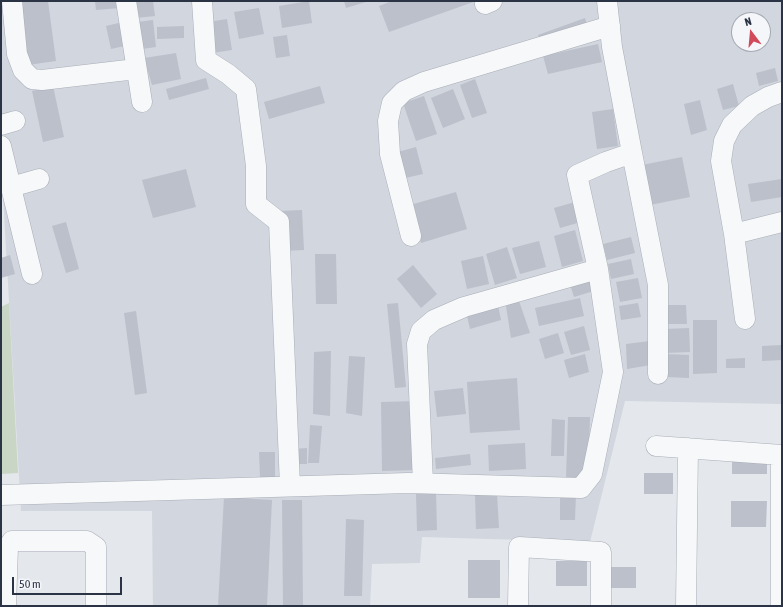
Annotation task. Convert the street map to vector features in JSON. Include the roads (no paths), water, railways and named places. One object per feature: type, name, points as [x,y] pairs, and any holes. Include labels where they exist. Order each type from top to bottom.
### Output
[{"type":"street","points":[[12,1],[17,54],[23,70],[32,79],[42,80],[136,69]]},
{"type":"street","points":[[126,1],[142,102]]},
{"type":"street","points":[[202,1],[206,60],[228,74],[246,89],[256,166],[256,204],[279,222],[290,486]]},
{"type":"street","points":[[607,1],[612,47],[658,285],[658,374]]},
{"type":"street","points":[[411,236],[390,154],[388,121],[392,102],[404,91],[424,82],[610,26]]},
{"type":"street","points":[[745,319],[734,234],[721,161],[724,141],[732,125],[752,106],[768,97],[782,92]]},
{"type":"street","points":[[1,146],[32,274]]},
{"type":"street","points":[[1,495],[423,483],[581,488],[592,474],[613,372],[598,269],[577,175],[606,162],[632,153]]},
{"type":"street","points":[[11,188],[39,179]]},
{"type":"street","points":[[734,234],[782,222]]},
{"type":"street","points":[[423,483],[417,344],[421,331],[434,320],[464,306],[598,269]]},
{"type":"street","points":[[656,446],[782,455],[781,606]]},
{"type":"street","points":[[686,606],[688,448]]},
{"type":"street","points":[[6,606],[8,547],[12,542],[88,541],[96,547],[96,606]]},
{"type":"street","points":[[518,606],[519,547],[601,552],[601,606]]}]
